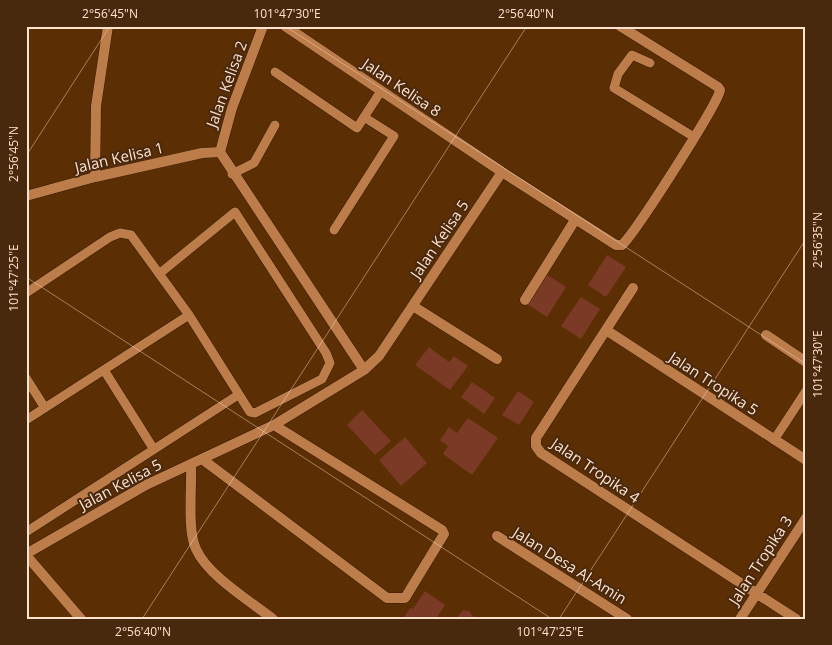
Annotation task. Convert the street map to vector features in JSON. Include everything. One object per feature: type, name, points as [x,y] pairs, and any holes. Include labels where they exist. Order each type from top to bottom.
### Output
[{"type":"street","points":[[94,177],[96,106],[108,26]]},
{"type":"street","name":"Jalan Kelisa 2","points":[[220,152],[232,108],[263,26]]},
{"type":"street","name":"Jalan Kelisa 8","points":[[285,26],[502,172]]},
{"type":"street","points":[[502,172],[616,245],[622,245],[694,137],[719,94],[718,87],[620,26]]},
{"type":"street","points":[[220,152],[232,174],[364,370]]},
{"type":"street","name":"Jalan Kelisa 1","points":[[26,196],[94,177],[202,153],[220,152]]},
{"type":"street","name":"Jalan Kelisa 5","points":[[26,555],[146,484],[191,465],[274,425],[364,370],[379,356],[502,172]]},
{"type":"street","points":[[525,300],[575,220]]},
{"type":"street","name":"Jalan Tropika 4","points":[[633,288],[536,438],[536,446],[541,453],[796,619]]},
{"type":"street","points":[[412,306],[497,359]]},
{"type":"street","name":"Jalan Tropika 5","points":[[606,330],[806,460]]},
{"type":"street","points":[[766,335],[806,362]]},
{"type":"street","points":[[202,459],[387,598],[405,598],[444,534],[442,530],[274,425]]},
{"type":"street","points":[[191,465],[192,528],[195,549],[208,568],[273,619]]},
{"type":"street","name":"Jalan Tropika 3","points":[[740,619],[806,518]]},
{"type":"street","name":"Jalan Desa Al-Amin","points":[[497,536],[627,619]]},
{"type":"street","points":[[26,555],[81,619]]},
{"type":"lane","points":[[650,63],[632,55],[618,74],[614,88],[694,137]]},
{"type":"lane","points":[[275,72],[357,128],[381,91]]},
{"type":"lane","points":[[334,230],[394,136],[364,117]]},
{"type":"lane","points":[[232,174],[254,164],[275,125]]},
{"type":"lane","points":[[26,294],[110,237],[120,233],[131,236],[189,315],[250,412],[255,413],[322,378],[330,363],[326,353],[236,212],[159,274]]},
{"type":"lane","points":[[26,420],[189,315]]},
{"type":"lane","points":[[104,370],[152,448]]},
{"type":"lane","points":[[26,378],[45,408]]},
{"type":"lane","points":[[774,440],[806,391]]},
{"type":"lane","points":[[26,532],[152,448],[238,395]]},
{"type":"building","points":[[607,255],[626,267],[606,297],[588,285]]},
{"type":"building","points":[[546,274],[566,287],[547,317],[527,304]]},
{"type":"building","points":[[581,297],[600,309],[581,339],[561,326]]},
{"type":"building","points":[[429,347],[449,362],[454,356],[468,366],[450,390],[415,365]]},
{"type":"building","points":[[472,382],[495,398],[484,414],[461,397]]},
{"type":"building","points":[[518,391],[534,402],[519,425],[502,415]]},
{"type":"building","points":[[362,410],[391,441],[375,455],[347,425]]},
{"type":"building","points":[[468,418],[498,438],[472,475],[443,454],[448,446],[440,440],[449,427],[457,433]]},
{"type":"building","points":[[405,437],[427,463],[401,486],[379,460]]},
{"type":"building","points":[[425,591],[445,605],[436,619],[403,619],[410,608],[413,609]]},
{"type":"building","points":[[463,610],[469,611],[475,619],[456,619]]}]
